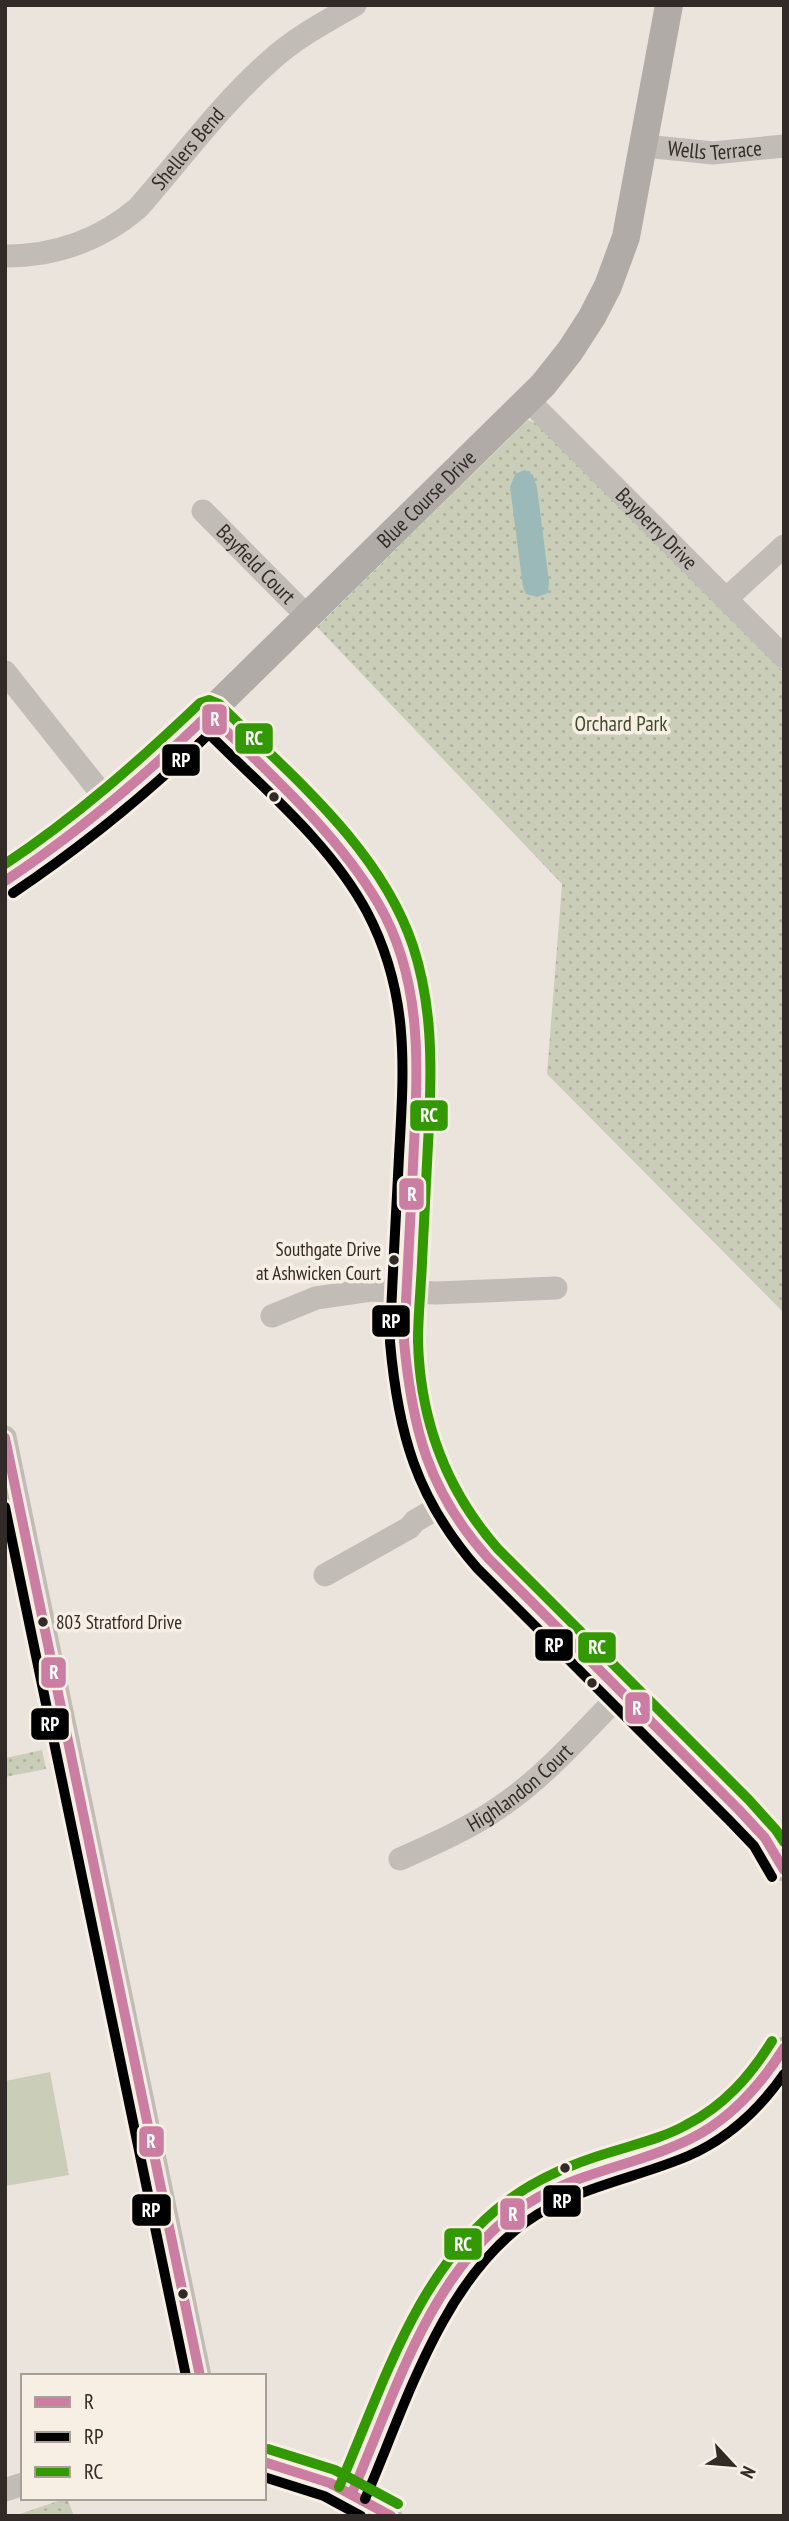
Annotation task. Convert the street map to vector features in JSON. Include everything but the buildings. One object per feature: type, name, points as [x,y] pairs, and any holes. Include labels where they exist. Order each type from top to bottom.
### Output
[{"type":"main road","name":"Blue Course Drive","points":[[5,881],[55,847],[110,804],[209,714],[528,400],[570,351],[608,286],[626,237],[669,5]]},
{"type":"street","name":"Shellers Bend","points":[[5,257],[55,253],[83,244],[120,223],[138,208],[239,91],[271,59],[312,29],[355,5]]},
{"type":"street","name":"Wells Terrace","points":[[645,146],[713,153],[784,146]]},
{"type":"street","name":"Bayberry Drive","points":[[528,400],[784,657]]},
{"type":"street","name":"Bayfield Court","points":[[204,511],[308,617]]},
{"type":"street","points":[[726,599],[784,546]]},
{"type":"street","points":[[5,672],[110,804]]},
{"type":"street","points":[[209,714],[352,860],[391,925],[410,981],[417,1026],[418,1059],[405,1290],[406,1377],[415,1424],[426,1459],[448,1507],[502,1574],[765,1838],[784,1870]]},
{"type":"street","points":[[272,1316],[316,1298],[371,1290],[436,1293],[556,1288]]},
{"type":"street","points":[[5,1437],[200,2374]]},
{"type":"street","points":[[324,1575],[409,1528],[419,1528],[448,1507]]},
{"type":"street","name":"Highlandon Court","points":[[400,1858],[480,1821],[502,1806],[553,1763],[622,1693]]},
{"type":"street","points":[[352,2493],[436,2303],[478,2245],[531,2201],[563,2184],[666,2149],[699,2134],[745,2101],[784,2048]]},
{"type":"street","points":[[266,2463],[306,2474],[352,2493],[391,2516]]},
{"type":"green space","name":"Orchard Park","points":[[528,420],[540,425],[784,672],[784,1313],[547,1074],[562,884],[317,627]]},
{"type":"green space","points":[[42,1750],[46,1769],[5,1777],[5,1758]]},
{"type":"green space","points":[[50,2072],[69,2175],[5,2186],[5,2081]]},
{"type":"green space","points":[[68,2500],[74,2516],[14,2516]]},
{"type":"water","points":[[525,470],[533,475],[537,487],[549,582],[548,593],[537,597],[526,594],[523,587],[510,487],[515,474]]},
{"type":"transit line","name":"RC","points":[[5,864],[82,808],[200,703],[209,700],[219,704],[303,786],[356,845],[379,876],[398,910],[413,946],[424,990],[430,1056],[430,1101],[418,1341],[430,1426],[450,1478],[464,1503],[498,1549],[749,1800],[784,1842]]},
{"type":"transit line","name":"R","points":[[5,881],[111,802],[209,714],[300,803],[342,851],[378,903],[393,934],[411,999],[415,1032],[416,1098],[404,1341],[418,1430],[437,1483],[467,1533],[488,1558],[739,1810],[765,1838],[784,1870]]},
{"type":"transit line","name":"RP","points":[[13,893],[114,818],[209,734],[295,818],[334,863],[367,912],[381,942],[397,1002],[401,1032],[402,1092],[390,1342],[398,1406],[405,1435],[425,1490],[456,1542],[477,1568],[754,1846],[772,1877]]},
{"type":"transit line","name":"R","points":[[5,1438],[200,2374]]},
{"type":"transit line","name":"RP","points":[[5,1507],[186,2374]]},
{"type":"transit line","name":"RC","points":[[339,2487],[405,2333],[448,2261],[475,2230],[518,2193],[556,2172],[668,2134],[700,2117],[735,2089],[772,2041]]},
{"type":"transit line","name":"R","points":[[352,2493],[416,2341],[458,2270],[484,2239],[515,2212],[557,2188],[668,2149],[705,2131],[743,2100],[784,2048]]},
{"type":"transit line","name":"RP","points":[[365,2499],[411,2387],[448,2312],[496,2248],[526,2222],[564,2200],[668,2164],[716,2141],[753,2111],[784,2074]]},
{"type":"transit line","name":"RC","points":[[268,2449],[335,2470],[398,2504]]},
{"type":"transit line","name":"R","points":[[266,2463],[330,2483],[391,2516]]},
{"type":"transit line","name":"RP","points":[[266,2478],[324,2496],[361,2516]]},
{"type":"place","name":"Southgate Drive at Ashwicken Court","points":[[394,1260]]},
{"type":"place","name":"803 Stratford Drive","points":[[43,1622]]}]
